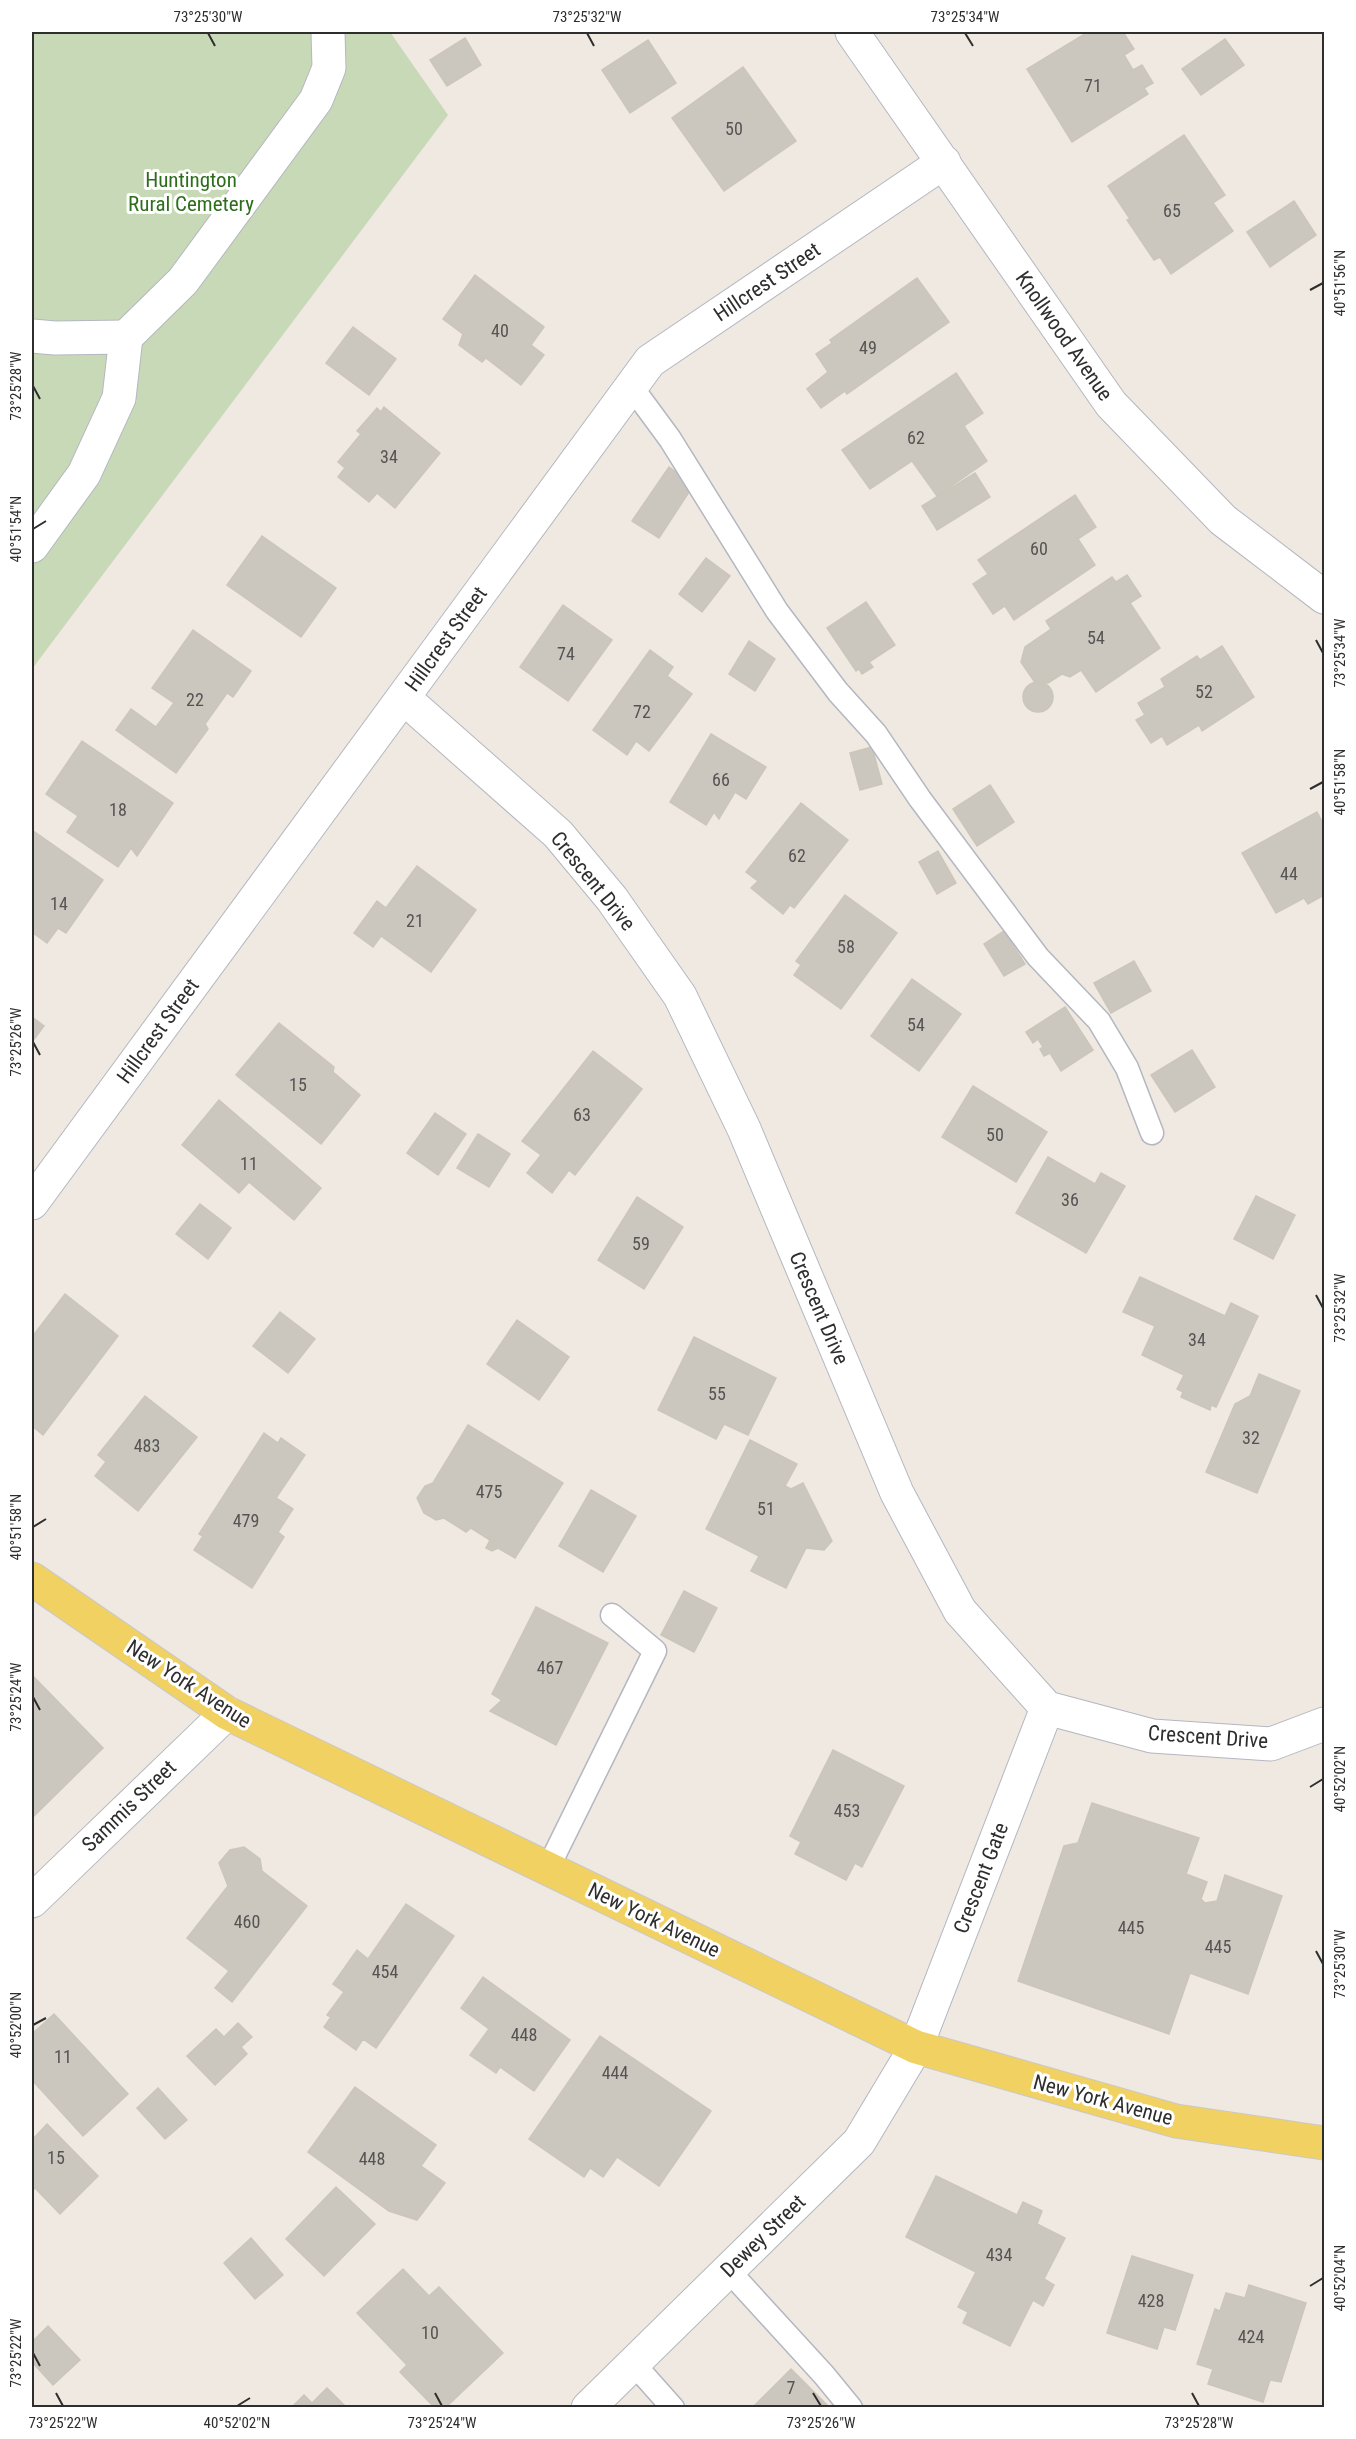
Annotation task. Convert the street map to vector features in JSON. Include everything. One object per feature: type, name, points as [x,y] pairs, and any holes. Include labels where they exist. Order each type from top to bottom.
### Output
[{"type":"main road","name":"New York Avenue","points":[[32,1579],[227,1713],[916,2047],[1176,2121],[1324,2143]]},
{"type":"street","points":[[32,546],[84,474],[119,398],[126,337],[183,281],[316,100],[329,68],[328,32]]},
{"type":"street","name":"Knollwood Avenue","points":[[852,32],[1111,404],[1223,520],[1324,597]]},
{"type":"street","name":"Hillcrest Street","points":[[32,1203],[650,361],[944,162]]},
{"type":"street","points":[[32,336],[126,337]]},
{"type":"street","name":"Crescent Drive","points":[[404,698],[558,834],[612,899],[680,996],[744,1129],[897,1493],[960,1611],[1047,1708],[1152,1736],[1271,1744],[1324,1724]]},
{"type":"street","name":"Crescent Gate","points":[[916,2047],[1047,1708]]},
{"type":"street","name":"Sammis Street","points":[[32,1901],[227,1713]]},
{"type":"street","name":"Dewey Street","points":[[588,2408],[859,2142],[916,2047]]},
{"type":"lane","points":[[632,386],[676,449],[777,611],[838,692],[876,734],[920,800],[1038,957],[1099,1021],[1127,1068],[1152,1134]]},
{"type":"lane","points":[[548,1868],[656,1651],[612,1615]]},
{"type":"lane","points":[[728,2270],[851,2408]]},
{"type":"lane","points":[[633,2363],[673,2408]]},
{"type":"green space","name":"Huntington Rural Cemetery","points":[[32,32],[390,32],[448,115],[32,669]]},
{"type":"building","points":[[1088,32],[1123,32],[1134,49],[1124,55],[1133,70],[1142,65],[1153,83],[1144,88],[1148,94],[1072,142],[1027,69]]},
{"type":"building","points":[[465,38],[481,65],[447,86],[430,60]]},
{"type":"building","points":[[1225,39],[1244,65],[1201,95],[1182,69]]},
{"type":"building","points":[[648,40],[676,83],[630,113],[602,70]]},
{"type":"building","points":[[743,67],[796,141],[724,191],[672,118]]},
{"type":"building","points":[[1184,135],[1225,195],[1213,203],[1233,231],[1171,274],[1160,257],[1154,260],[1127,220],[1130,219],[1108,186]]},
{"type":"building","points":[[1294,201],[1316,235],[1270,267],[1247,232]]},
{"type":"building","points":[[475,275],[544,327],[531,345],[544,355],[521,385],[486,358],[482,362],[459,345],[463,334],[443,319]]},
{"type":"building","points":[[917,278],[949,322],[847,394],[845,391],[821,408],[807,389],[828,372],[816,354],[832,343],[830,340]]},
{"type":"building","points":[[353,327],[396,359],[369,395],[326,363]]},
{"type":"building","points":[[956,373],[983,413],[964,426],[987,461],[937,496],[912,461],[870,489],[842,450]]},
{"type":"building","points":[[384,407],[440,453],[395,508],[377,493],[369,502],[338,477],[345,468],[338,462],[361,434],[357,431],[377,408],[381,412]]},
{"type":"building","points":[[669,467],[684,478],[691,489],[659,538],[632,521]]},
{"type":"building","points":[[975,473],[990,497],[937,530],[922,506]]},
{"type":"building","points":[[1075,495],[1096,527],[1078,539],[1095,565],[1014,620],[1005,606],[993,614],[973,584],[988,574],[978,560]]},
{"type":"building","points":[[262,536],[336,588],[301,637],[227,585]]},
{"type":"building","points":[[706,558],[730,576],[702,612],[679,594]]},
{"type":"building","points":[[1127,575],[1141,596],[1130,603],[1160,648],[1096,692],[1081,670],[1070,677],[1062,674],[1048,683],[1034,681],[1021,662],[1025,647],[1051,629],[1046,621],[1112,577],[1116,582]]},
{"type":"building","points":[[866,602],[895,645],[869,662],[873,667],[862,674],[859,669],[856,671],[827,628]]},
{"type":"building","points":[[563,605],[612,640],[568,701],[520,667]]},
{"type":"building","points":[[193,630],[251,671],[233,697],[227,693],[205,724],[208,729],[176,773],[116,730],[131,709],[156,727],[174,703],[152,688]]},
{"type":"building","points":[[749,641],[775,659],[755,691],[729,674]]},
{"type":"building","points":[[1222,646],[1254,697],[1202,731],[1199,725],[1167,745],[1162,736],[1151,743],[1136,720],[1145,715],[1138,703],[1165,687],[1161,679],[1197,656],[1200,660]]},
{"type":"building","points":[[650,650],[673,667],[667,676],[692,694],[649,751],[636,741],[627,755],[593,730]]},
{"type":"building","points":[[1038,682],[1049,686],[1053,697],[1049,708],[1038,712],[1027,708],[1023,697],[1027,686]]},
{"type":"building","points":[[711,734],[766,767],[746,799],[735,792],[719,819],[714,812],[706,825],[670,802]]},
{"type":"building","points":[[82,741],[173,803],[137,856],[131,848],[118,867],[67,832],[78,816],[46,794]]},
{"type":"building","points":[[872,747],[882,784],[860,790],[850,753]]},
{"type":"building","points":[[990,785],[1014,822],[977,846],[953,809]]},
{"type":"building","points":[[801,803],[848,840],[794,908],[790,905],[783,914],[751,888],[758,881],[746,872]]},
{"type":"building","points":[[1317,812],[1324,825],[1324,895],[1308,904],[1304,898],[1276,913],[1242,853]]},
{"type":"building","points":[[32,830],[103,880],[66,933],[58,928],[47,943],[32,932]]},
{"type":"building","points":[[938,851],[956,883],[937,894],[919,862]]},
{"type":"building","points":[[417,866],[476,910],[431,972],[381,936],[373,947],[354,933],[377,901],[386,908]]},
{"type":"building","points":[[845,895],[897,933],[841,1009],[794,975],[801,965],[796,961]]},
{"type":"building","points":[[1004,931],[1025,964],[1004,976],[984,944]]},
{"type":"building","points":[[1134,961],[1151,991],[1111,1013],[1094,983]]},
{"type":"building","points":[[912,979],[961,1014],[919,1071],[871,1036]]},
{"type":"building","points":[[1065,1007],[1093,1050],[1061,1071],[1050,1053],[1044,1056],[1040,1049],[1043,1047],[1038,1039],[1033,1043],[1026,1032]]},
{"type":"building","points":[[32,1017],[44,1026],[32,1042]]},
{"type":"building","points":[[279,1023],[334,1067],[333,1072],[360,1095],[321,1144],[236,1075]]},
{"type":"building","points":[[1192,1050],[1215,1087],[1175,1112],[1151,1075]]},
{"type":"building","points":[[593,1051],[642,1089],[575,1175],[569,1170],[552,1193],[527,1173],[541,1155],[522,1141]]},
{"type":"building","points":[[973,1086],[1047,1132],[1016,1182],[942,1137]]},
{"type":"building","points":[[219,1100],[321,1188],[294,1220],[249,1182],[239,1193],[182,1145]]},
{"type":"building","points":[[435,1113],[466,1134],[438,1175],[407,1153]]},
{"type":"building","points":[[478,1134],[510,1154],[489,1187],[457,1168]]},
{"type":"building","points":[[1048,1157],[1095,1184],[1101,1173],[1125,1186],[1086,1253],[1016,1213]]},
{"type":"building","points":[[1256,1196],[1295,1215],[1273,1259],[1234,1239]]},
{"type":"building","points":[[637,1197],[683,1227],[644,1289],[598,1260]]},
{"type":"building","points":[[200,1204],[231,1228],[208,1259],[176,1234]]},
{"type":"building","points":[[1140,1277],[1225,1316],[1231,1303],[1258,1316],[1216,1407],[1211,1405],[1210,1410],[1181,1397],[1183,1392],[1177,1389],[1184,1375],[1142,1355],[1155,1326],[1123,1312]]},
{"type":"building","points":[[65,1294],[118,1336],[43,1435],[32,1426],[32,1337]]},
{"type":"building","points":[[280,1312],[315,1339],[288,1373],[253,1346]]},
{"type":"building","points":[[517,1320],[569,1357],[539,1400],[487,1364]]},
{"type":"building","points":[[694,1337],[776,1378],[748,1435],[724,1424],[716,1439],[658,1410]]},
{"type":"building","points":[[1259,1374],[1300,1391],[1257,1493],[1206,1472],[1235,1404],[1250,1396]]},
{"type":"building","points":[[145,1396],[197,1437],[138,1511],[95,1476],[106,1462],[98,1455]]},
{"type":"building","points":[[468,1425],[563,1483],[515,1558],[498,1548],[492,1551],[486,1548],[490,1540],[471,1528],[466,1532],[444,1518],[436,1520],[424,1513],[417,1498],[425,1486],[433,1483]]},
{"type":"building","points":[[264,1433],[278,1443],[281,1438],[305,1455],[276,1498],[293,1509],[278,1532],[284,1537],[252,1588],[194,1550],[203,1536],[199,1534]]},
{"type":"building","points":[[750,1440],[797,1464],[785,1486],[791,1489],[803,1483],[832,1541],[824,1550],[806,1548],[786,1588],[751,1571],[759,1556],[706,1529]]},
{"type":"building","points":[[591,1490],[636,1516],[603,1572],[559,1546]]},
{"type":"building","points":[[684,1591],[717,1608],[694,1652],[661,1635]]},
{"type":"building","points":[[536,1607],[608,1643],[556,1745],[490,1711],[502,1700],[492,1694]]},
{"type":"building","points":[[32,1675],[103,1748],[32,1818]]},
{"type":"building","points":[[833,1750],[904,1786],[862,1867],[855,1863],[846,1880],[795,1854],[801,1842],[790,1836]]},
{"type":"building","points":[[1092,1803],[1199,1838],[1186,1874],[1207,1882],[1201,1899],[1205,1903],[1217,1901],[1225,1875],[1282,1896],[1248,1994],[1190,1973],[1169,2034],[1018,1981],[1064,1846],[1078,1843]]},
{"type":"building","points":[[244,1847],[260,1859],[262,1871],[307,1906],[232,2002],[215,1988],[229,1971],[187,1938],[228,1886],[219,1863],[230,1850]]},
{"type":"building","points":[[406,1904],[454,1936],[376,2048],[363,2039],[356,2050],[324,2027],[331,2017],[327,2015],[344,1992],[333,1984],[357,1950],[368,1959]]},
{"type":"building","points":[[483,1977],[570,2040],[534,2091],[500,2067],[496,2073],[470,2055],[489,2029],[461,2008]]},
{"type":"building","points":[[54,2014],[128,2094],[83,2136],[32,2080],[32,2034]]},
{"type":"building","points":[[238,2023],[252,2037],[241,2047],[247,2054],[215,2085],[187,2056],[216,2029],[224,2037]]},
{"type":"building","points":[[600,2036],[711,2111],[659,2186],[617,2157],[603,2177],[590,2168],[584,2177],[529,2139]]},
{"type":"building","points":[[355,2087],[436,2145],[421,2166],[445,2183],[417,2220],[389,2211],[308,2152]]},
{"type":"building","points":[[158,2088],[187,2120],[165,2139],[137,2108]]},
{"type":"building","points":[[47,2124],[98,2176],[60,2214],[35,2188],[32,2191],[32,2140]]},
{"type":"building","points":[[936,2176],[1017,2215],[1023,2202],[1042,2211],[1037,2224],[1065,2238],[1044,2279],[1054,2285],[1043,2306],[1033,2300],[1010,2346],[963,2323],[968,2312],[958,2307],[976,2272],[906,2237]]},
{"type":"building","points":[[336,2187],[375,2224],[324,2276],[286,2239]]},
{"type":"building","points":[[251,2238],[283,2275],[255,2299],[224,2263]]},
{"type":"building","points":[[1132,2256],[1193,2275],[1175,2330],[1164,2327],[1157,2349],[1107,2333]]},
{"type":"building","points":[[403,2269],[429,2296],[439,2287],[503,2353],[445,2408],[435,2408],[400,2372],[407,2365],[357,2313]]},
{"type":"building","points":[[1249,2285],[1306,2303],[1281,2382],[1270,2380],[1263,2402],[1208,2384],[1213,2369],[1197,2364],[1215,2309],[1220,2311],[1226,2293],[1245,2298]]},
{"type":"building","points":[[48,2326],[80,2360],[53,2385],[32,2362],[32,2342]]},
{"type":"building","points":[[791,2369],[830,2408],[752,2408]]},
{"type":"building","points":[[327,2388],[347,2408],[291,2408],[304,2395],[312,2403]]}]
